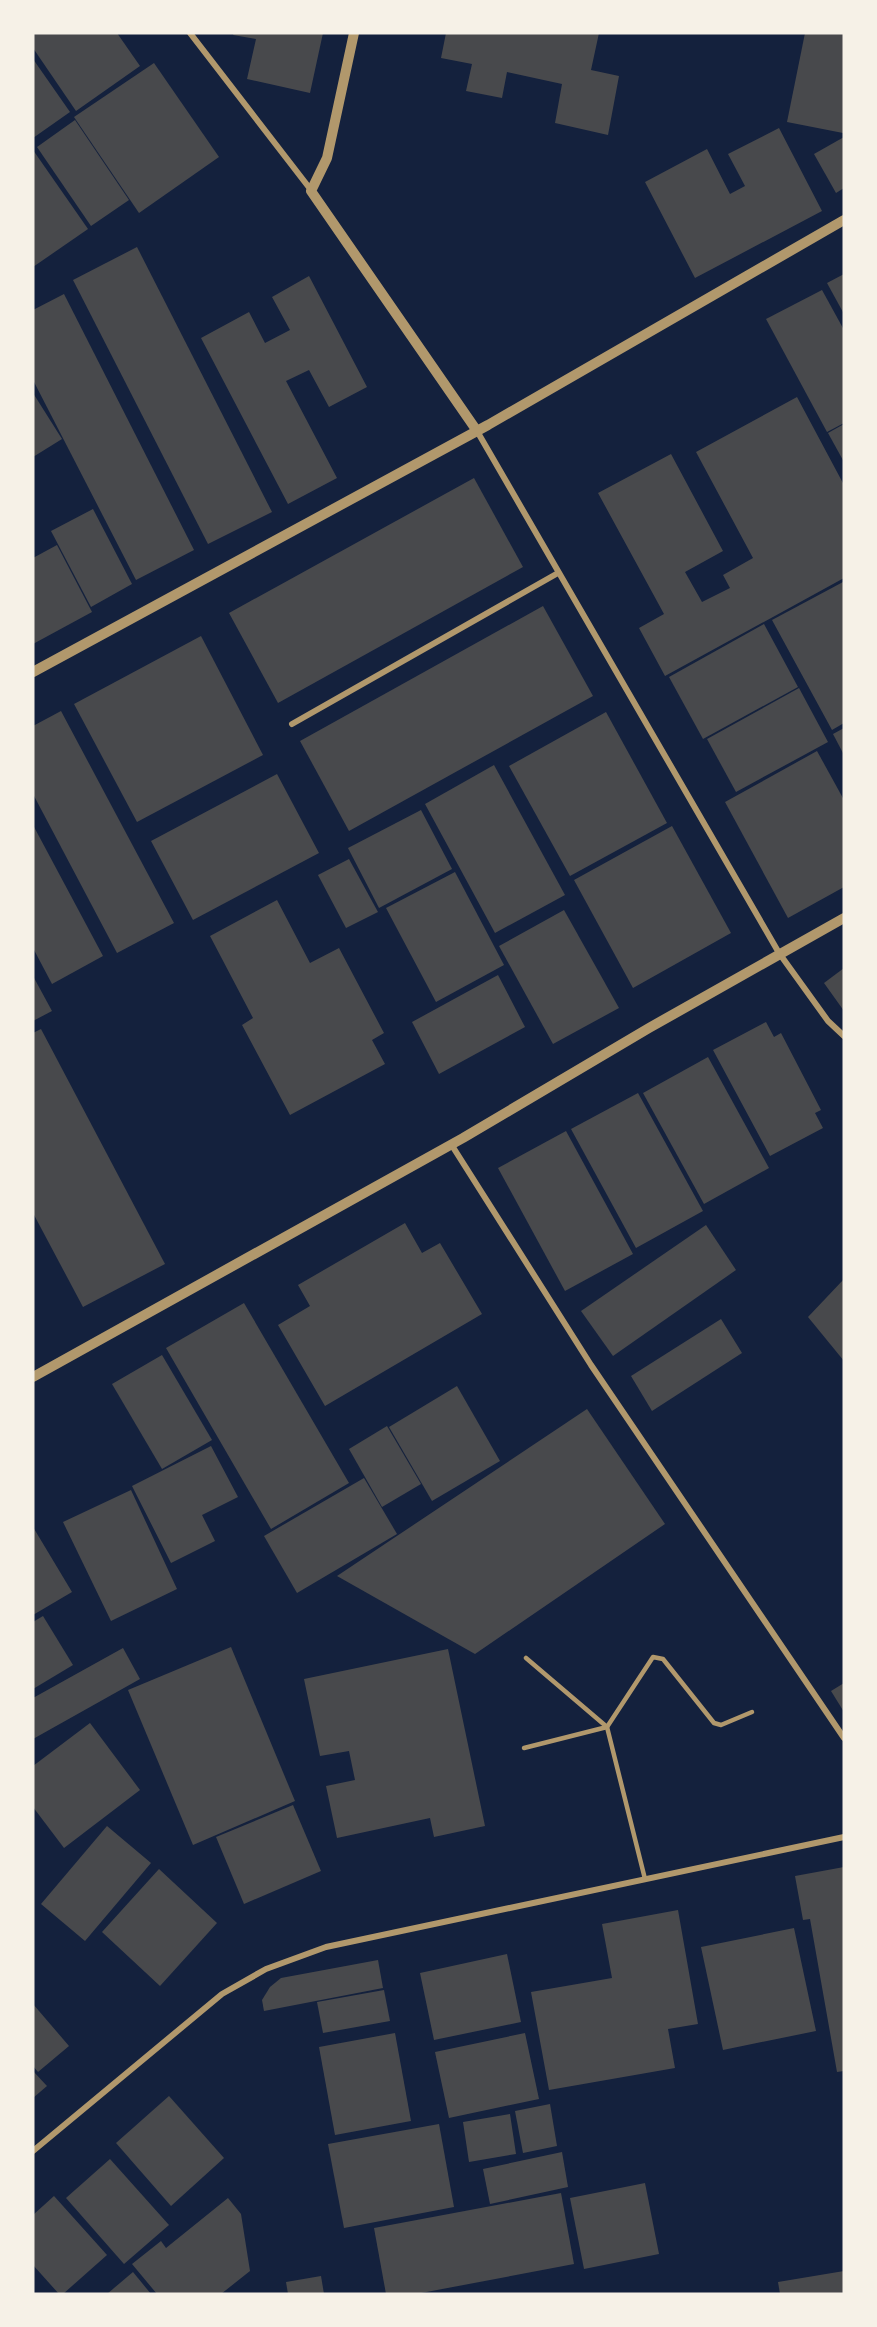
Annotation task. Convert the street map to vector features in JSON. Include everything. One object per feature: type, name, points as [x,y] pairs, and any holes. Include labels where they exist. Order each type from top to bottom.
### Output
[{"type":"street","points":[[190,33],[311,191],[477,431],[779,953],[828,1021],[844,1036]]},
{"type":"street","points":[[311,191],[327,158],[354,33]]},
{"type":"street","points":[[33,672],[477,431],[844,220]]},
{"type":"street","points":[[292,724],[558,573]]},
{"type":"street","points":[[33,1377],[451,1144],[779,953],[844,918]]},
{"type":"street","points":[[451,1144],[591,1365],[844,1738]]},
{"type":"street","points":[[33,2151],[222,1994],[266,1969],[326,1947],[844,1837]]},
{"type":"lane","points":[[524,1748],[607,1727],[653,1658],[658,1657],[663,1659],[714,1723],[721,1725],[752,1712]]},
{"type":"lane","points":[[526,1658],[607,1727],[645,1879]]},
{"type":"building","points":[[33,33],[117,33],[140,66],[76,111],[33,48]]},
{"type":"building","points":[[234,33],[323,33],[310,93],[247,79],[256,39],[233,35]]},
{"type":"building","points":[[446,33],[599,33],[591,70],[619,76],[608,135],[555,123],[562,84],[507,72],[502,98],[466,91],[472,64],[441,58]]},
{"type":"building","points":[[805,33],[844,33],[843,133],[787,122]]},
{"type":"building","points":[[33,59],[70,112],[33,138]]},
{"type":"building","points":[[154,63],[219,157],[139,213],[74,117]]},
{"type":"building","points":[[75,120],[129,200],[91,226],[37,147]]},
{"type":"building","points":[[779,128],[822,211],[695,278],[645,182],[707,149],[730,194],[745,186],[728,154]]},
{"type":"building","points":[[844,137],[844,188],[836,193],[814,154]]},
{"type":"building","points":[[33,150],[88,229],[33,267]]},
{"type":"building","points":[[137,247],[272,512],[208,544],[73,280]]},
{"type":"building","points":[[844,274],[844,314],[827,283]]},
{"type":"building","points":[[309,276],[367,387],[329,407],[309,370],[286,381],[337,478],[288,504],[201,338],[249,312],[265,343],[290,330],[272,297]]},
{"type":"building","points":[[822,290],[844,330],[844,423],[827,432],[766,319]]},
{"type":"building","points":[[64,294],[194,550],[136,580],[33,380],[33,310]]},
{"type":"building","points":[[33,393],[62,439],[33,457]]},
{"type":"building","points":[[797,397],[844,485],[844,578],[665,676],[639,628],[664,614],[598,493],[671,454],[723,551],[685,572],[702,602],[730,588],[723,575],[753,558],[696,452]]},
{"type":"building","points":[[844,424],[844,462],[828,433]]},
{"type":"building","points":[[474,478],[523,567],[278,703],[229,613]]},
{"type":"building","points":[[93,509],[132,584],[91,607],[51,531]]},
{"type":"building","points":[[57,545],[92,612],[33,644],[33,558]]},
{"type":"building","points":[[843,582],[844,723],[832,730],[772,620]]},
{"type":"building","points":[[543,606],[593,696],[349,831],[300,741]]},
{"type":"building","points":[[764,624],[798,687],[703,739],[669,677]]},
{"type":"building","points":[[201,636],[263,755],[137,822],[74,704]]},
{"type":"building","points":[[799,688],[828,742],[736,792],[707,739]]},
{"type":"building","points":[[61,711],[174,923],[117,953],[33,794],[33,726]]},
{"type":"building","points":[[606,712],[667,823],[570,876],[509,766]]},
{"type":"building","points":[[844,728],[844,755],[833,734]]},
{"type":"building","points":[[817,751],[844,800],[844,887],[788,918],[725,802]]},
{"type":"building","points":[[494,765],[565,895],[495,933],[425,804]]},
{"type":"building","points":[[277,774],[319,853],[193,920],[151,841]]},
{"type":"building","points":[[421,810],[452,869],[379,908],[348,848]]},
{"type":"building","points":[[33,825],[103,956],[52,984],[33,948]]},
{"type":"building","points":[[672,826],[731,933],[633,988],[574,880]]},
{"type":"building","points":[[349,859],[378,912],[346,928],[318,875]]},
{"type":"building","points":[[455,872],[504,965],[436,1002],[386,908]]},
{"type":"building","points":[[277,900],[310,963],[339,948],[384,1033],[372,1040],[385,1064],[290,1115],[242,1025],[253,1018],[210,936]]},
{"type":"building","points":[[564,910],[619,1008],[553,1044],[499,946]]},
{"type":"building","points":[[844,968],[844,1011],[824,983]]},
{"type":"building","points":[[498,975],[525,1027],[439,1074],[412,1022]]},
{"type":"building","points":[[33,976],[52,1011],[33,1021]]},
{"type":"building","points":[[766,1022],[774,1037],[781,1033],[821,1110],[815,1113],[823,1128],[770,1156],[713,1050]]},
{"type":"building","points":[[41,1029],[165,1264],[83,1307],[33,1213],[33,1033]]},
{"type":"building","points":[[708,1057],[769,1168],[704,1204],[643,1093]]},
{"type":"building","points":[[638,1093],[703,1211],[636,1248],[571,1129]]},
{"type":"building","points":[[566,1131],[633,1254],[565,1291],[498,1168]]},
{"type":"building","points":[[405,1223],[422,1253],[440,1243],[482,1314],[325,1406],[278,1325],[310,1306],[298,1285]]},
{"type":"building","points":[[706,1225],[736,1270],[613,1356],[581,1311]]},
{"type":"building","points":[[844,1279],[844,1361],[808,1317]]},
{"type":"building","points":[[244,1303],[349,1483],[271,1529],[166,1348]]},
{"type":"building","points":[[721,1319],[742,1353],[652,1411],[631,1376]]},
{"type":"building","points":[[162,1355],[212,1440],[162,1469],[112,1384]]},
{"type":"building","points":[[457,1386],[500,1461],[432,1501],[389,1427]]},
{"type":"building","points":[[587,1409],[665,1524],[475,1654],[337,1576]]},
{"type":"building","points":[[387,1426],[421,1484],[382,1507],[349,1449]]},
{"type":"building","points":[[211,1446],[238,1497],[202,1515],[215,1541],[171,1563],[132,1486]]},
{"type":"building","points":[[364,1478],[397,1534],[297,1593],[264,1536]]},
{"type":"building","points":[[131,1490],[177,1589],[111,1621],[63,1522]]},
{"type":"building","points":[[33,1527],[72,1592],[33,1615]]},
{"type":"building","points":[[43,1616],[73,1665],[33,1689],[33,1622]]},
{"type":"building","points":[[231,1647],[295,1801],[193,1845],[128,1690]]},
{"type":"building","points":[[123,1648],[140,1679],[33,1739],[33,1698]]},
{"type":"building","points":[[448,1649],[485,1826],[434,1837],[430,1818],[337,1838],[326,1786],[355,1780],[349,1751],[320,1756],[304,1679]]},
{"type":"building","points":[[844,1683],[844,1712],[831,1691]]},
{"type":"building","points":[[90,1723],[140,1790],[64,1848],[33,1807],[33,1766]]},
{"type":"building","points":[[293,1805],[321,1871],[244,1904],[216,1837]]},
{"type":"building","points":[[107,1826],[151,1863],[85,1941],[41,1904]]},
{"type":"building","points":[[844,1867],[844,2071],[837,2072],[810,1919],[803,1920],[795,1876]]},
{"type":"building","points":[[159,1869],[217,1923],[160,1986],[102,1932]]},
{"type":"building","points":[[678,1910],[698,2024],[668,2029],[675,2068],[549,2090],[531,1992],[612,1978],[602,1924]]},
{"type":"building","points":[[794,1928],[816,2031],[723,2050],[701,1947]]},
{"type":"building","points":[[507,1954],[521,2022],[434,2040],[420,1973]]},
{"type":"building","points":[[378,1960],[383,1988],[264,2011],[262,2000],[270,1987],[281,1978]]},
{"type":"building","points":[[384,1990],[390,2021],[323,2033],[317,2002]]},
{"type":"building","points":[[33,2004],[69,2046],[38,2072],[33,2066]]},
{"type":"building","points":[[395,2033],[411,2121],[335,2135],[319,2047]]},
{"type":"building","points":[[525,2033],[539,2099],[449,2118],[435,2052]]},
{"type":"building","points":[[33,2071],[47,2086],[33,2098]]},
{"type":"building","points":[[169,2096],[224,2158],[171,2206],[116,2143]]},
{"type":"building","points":[[550,2104],[557,2146],[523,2153],[515,2111]]},
{"type":"building","points":[[510,2114],[516,2154],[469,2162],[463,2122]]},
{"type":"building","points":[[439,2124],[454,2207],[344,2228],[328,2144]]},
{"type":"building","points":[[562,2152],[568,2187],[490,2204],[483,2169]]},
{"type":"building","points":[[110,2159],[169,2225],[124,2264],[66,2198]]},
{"type":"building","points":[[645,2183],[659,2254],[584,2269],[570,2198]]},
{"type":"building","points":[[561,2193],[574,2264],[416,2294],[386,2294],[374,2228]]},
{"type":"building","points":[[54,2196],[107,2255],[63,2294],[59,2294],[33,2265],[33,2215]]},
{"type":"building","points":[[228,2198],[241,2214],[250,2271],[221,2294],[157,2294],[132,2264],[161,2241],[166,2248]]},
{"type":"building","points":[[844,2271],[844,2294],[780,2294],[778,2282]]},
{"type":"building","points":[[133,2272],[151,2294],[107,2294]]},
{"type":"building","points":[[321,2276],[324,2294],[288,2294],[286,2282]]}]
